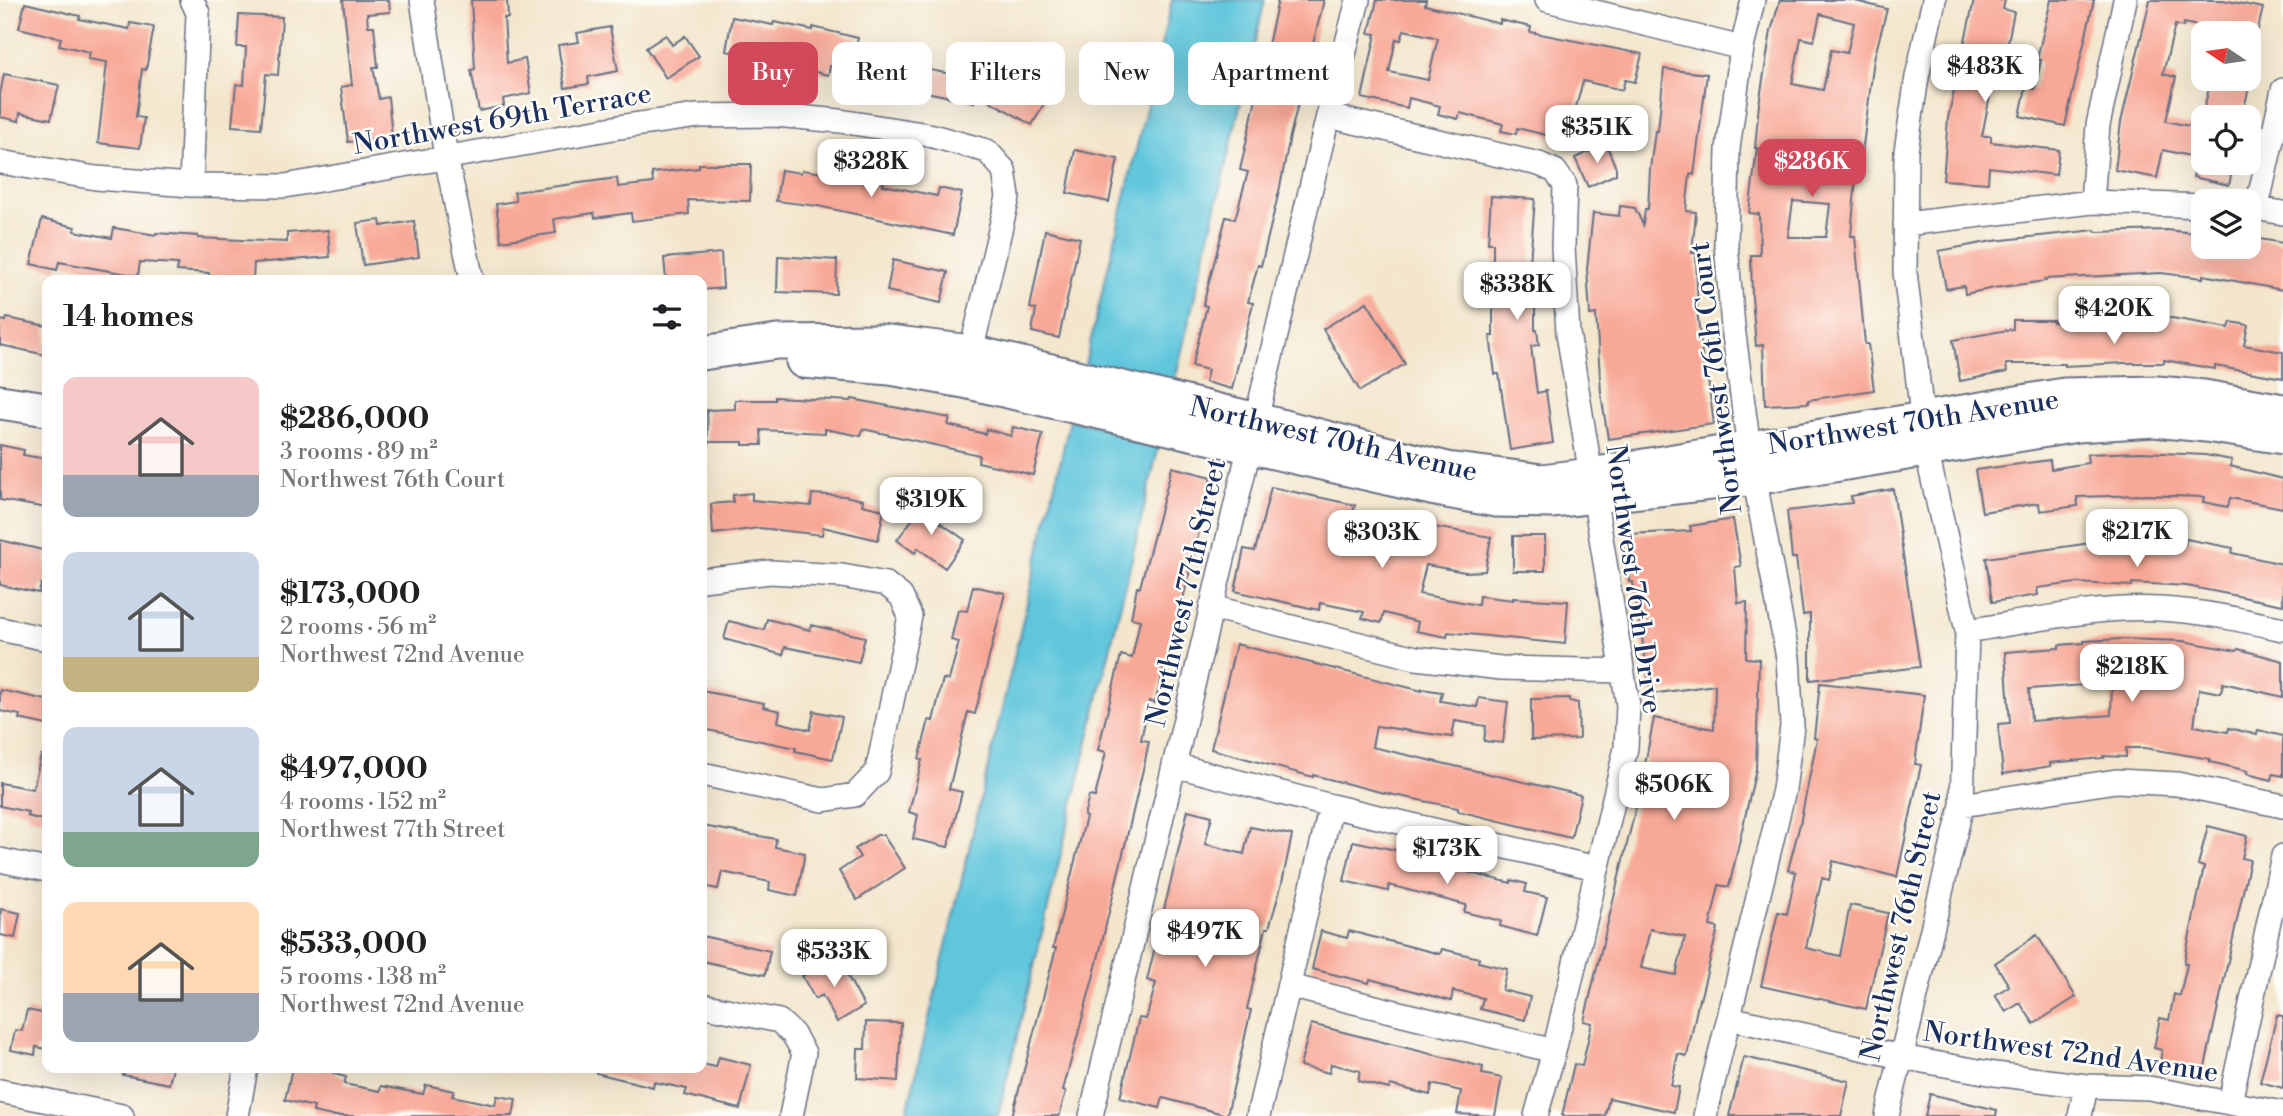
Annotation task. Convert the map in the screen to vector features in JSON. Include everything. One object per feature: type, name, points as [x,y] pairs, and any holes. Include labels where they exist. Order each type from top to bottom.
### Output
[{"type":"street","points":[[191,185],[198,13],[192,0]]},
{"type":"street","points":[[422,0],[446,157],[471,275]]},
{"type":"street","name":"Northwest 77th Street","points":[[1091,1116],[1328,116],[1358,0]]},
{"type":"street","points":[[1547,0],[1742,48]]},
{"type":"street","name":"Northwest 76th Court","points":[[1705,1116],[1784,790],[1792,726],[1788,659],[1752,464],[1733,327],[1726,244],[1728,149],[1742,48],[1753,0]]},
{"type":"street","name":"Northwest 76th Street","points":[[1887,1116],[1962,805],[1967,631],[1923,435],[1905,272],[1906,151],[1917,77],[1934,0]]},
{"type":"street","points":[[2092,202],[2098,125],[2125,0]]},
{"type":"street","points":[[2258,189],[2283,90]]},
{"type":"street","name":"Northwest 69th Terrace","points":[[0,162],[96,178],[191,185],[285,186],[698,116],[775,115],[840,121],[929,135],[988,151],[1004,170],[1008,197],[967,366]]},
{"type":"street","name":"Northwest 76th Drive","points":[[1328,116],[1539,164],[1555,171],[1565,185],[1563,247],[1568,333],[1628,705],[1626,748],[1536,1116]]},
{"type":"street","points":[[1905,224],[2092,202],[2191,206]]},
{"type":"street","points":[[2261,209],[2283,213]]},
{"type":"street","name":"Northwest 70th Avenue","points":[[711,352],[777,342],[880,341],[967,366],[1254,432],[1447,469],[1593,485],[1752,464],[1923,435],[2077,395],[2157,393],[2204,397],[2283,411]]},
{"type":"street","points":[[0,402],[42,407]]},
{"type":"street","name":"Northwest 70th Avenue","points":[[1923,435],[2154,420],[2206,425],[2283,438]]},
{"type":"street","points":[[707,579],[770,572],[842,576],[886,584],[901,596],[910,616],[877,772],[855,795],[823,800],[707,775]]},
{"type":"street","points":[[1211,607],[1416,658],[1501,667],[1622,671]]},
{"type":"street","points":[[1967,631],[2078,613],[2159,608],[2224,615],[2283,629]]},
{"type":"street","points":[[0,629],[42,638]]},
{"type":"street","points":[[1174,765],[1331,806],[1596,868]]},
{"type":"street","points":[[1962,805],[2116,781],[2177,784],[2283,806]]},
{"type":"street","points":[[1258,1116],[1331,806]]},
{"type":"street","points":[[2230,1102],[2283,856]]},
{"type":"street","points":[[0,860],[42,869]]},
{"type":"street","points":[[1289,986],[1554,1051]]},
{"type":"street","points":[[707,1006],[779,1021],[793,1034],[804,1053],[791,1116]]},
{"type":"street","name":"Northwest 72nd Avenue","points":[[1729,1018],[1901,1057],[1994,1074],[2086,1086],[2149,1088],[2283,1113]]},
{"type":"street","points":[[237,1116],[245,1073]]},
{"type":"street","points":[[2080,1116],[2086,1086]]},
{"type":"street","points":[[0,1091],[122,1116]]},
{"type":"water","points":[[1172,0],[1265,0],[1255,42],[1188,42],[1188,105],[1240,105],[1173,388],[1085,364],[1147,105],[1174,105],[1174,42],[1162,42]]},
{"type":"water","points":[[1070,420],[1160,441],[998,1116],[906,1116]]},
{"type":"building","points":[[343,0],[389,0],[390,12],[367,14],[368,26],[374,26],[378,67],[373,67],[379,99],[388,97],[392,136],[348,142],[341,87],[352,85]]},
{"type":"building","points":[[471,0],[507,0],[508,18],[504,18],[507,63],[525,59],[531,93],[503,99],[504,106],[479,111],[471,70],[475,69]]},
{"type":"building","points":[[1278,0],[1324,0],[1314,42],[1269,42]]},
{"type":"building","points":[[1377,0],[1426,0],[1425,5],[1500,24],[1500,20],[1531,27],[1530,32],[1642,54],[1635,82],[1625,80],[1622,90],[1583,81],[1567,140],[1517,128],[1516,134],[1501,131],[1503,124],[1460,113],[1458,119],[1438,114],[1440,106],[1409,98],[1407,108],[1362,98],[1376,34],[1369,33]],"holes":[[[1404,30],[1438,38],[1428,80],[1389,72],[1396,39],[1401,40]]]},
{"type":"building","points":[[1780,0],[1851,0],[1887,9],[1874,59],[1862,154],[1858,153],[1851,236],[1855,236],[1865,344],[1868,344],[1874,390],[1808,400],[1808,403],[1765,405],[1763,345],[1756,346],[1752,297],[1751,255],[1760,255],[1759,214],[1749,213],[1759,104],[1771,31]],"holes":[[[1820,14],[1854,23],[1847,53],[1831,50],[1823,90],[1792,84],[1801,38],[1814,41]],[[1793,201],[1830,204],[1826,237],[1788,237]]]},
{"type":"building","points":[[1974,0],[2005,0],[2003,9],[2014,12],[2005,57],[2009,58],[2001,87],[1992,85],[1982,136],[1991,136],[1991,142],[2059,150],[2056,175],[1989,167],[1988,183],[1943,180],[1948,118]]},
{"type":"building","points":[[2051,0],[2094,0],[2065,126],[2020,116],[2026,87],[2035,89],[2041,60],[2037,59]]},
{"type":"building","points":[[2150,0],[2223,0],[2263,8],[2260,21],[2191,21],[2191,25],[2184,23],[2183,27],[2175,25],[2163,74],[2176,77],[2166,121],[2191,126],[2191,156],[2163,150],[2157,178],[2115,170],[2121,122]]},
{"type":"building","points":[[25,3],[80,16],[79,19],[129,29],[130,23],[154,27],[146,70],[142,69],[136,117],[144,118],[140,148],[98,143],[107,62],[88,59],[90,52],[59,45],[61,38],[19,28]]},
{"type":"building","points":[[239,15],[282,17],[278,75],[266,74],[261,128],[232,126],[236,84],[244,85],[246,47],[237,47]]},
{"type":"building","points":[[732,17],[813,30],[813,27],[858,38],[857,42],[832,42],[832,66],[828,75],[818,73],[818,42],[728,42],[726,51]]},
{"type":"building","points":[[610,27],[618,71],[588,77],[589,84],[565,88],[558,45],[579,42],[577,33]]},
{"type":"building","points":[[666,35],[672,45],[685,36],[699,56],[666,78],[646,48]]},
{"type":"building","points":[[1664,69],[1707,74],[1694,175],[1690,174],[1686,211],[1696,212],[1692,253],[1696,253],[1698,319],[1714,424],[1608,439],[1601,393],[1596,314],[1590,315],[1587,269],[1593,213],[1619,216],[1620,206],[1635,208],[1643,225],[1645,209],[1648,209],[1650,169],[1655,131],[1658,131]]},
{"type":"building","points":[[932,70],[946,73],[946,96],[932,93]]},
{"type":"building","points":[[4,74],[59,85],[51,119],[20,113],[19,121],[0,117],[0,94]]},
{"type":"building","points":[[2208,91],[2248,91],[2245,105],[2205,105]]},
{"type":"building","points":[[997,105],[1043,105],[1032,125]]},
{"type":"building","points":[[1255,105],[1298,105],[1261,266],[1258,265],[1248,302],[1253,303],[1232,389],[1205,382],[1208,370],[1192,366],[1207,306],[1203,305],[1226,217],[1235,219],[1248,172],[1240,170]]},
{"type":"building","points":[[1606,144],[1616,174],[1588,187],[1575,158]]},
{"type":"building","points":[[1075,150],[1118,159],[1109,202],[1067,193]]},
{"type":"building","points":[[699,164],[751,164],[750,201],[688,200],[689,214],[632,221],[631,213],[595,218],[594,213],[554,219],[556,233],[501,241],[496,204],[516,201],[514,192],[617,178],[618,187],[653,183],[652,173],[699,168]]},
{"type":"building","points":[[781,170],[845,176],[846,172],[884,179],[883,185],[937,196],[939,188],[962,193],[953,235],[818,206],[776,201]]},
{"type":"building","points":[[2193,175],[2231,175],[2229,185]]},
{"type":"building","points":[[1491,196],[1535,199],[1530,262],[1535,262],[1535,330],[1539,345],[1531,346],[1537,393],[1546,391],[1553,443],[1510,450],[1499,374],[1495,374],[1490,336],[1493,336],[1493,243],[1488,243]]},
{"type":"building","points":[[42,219],[75,227],[74,231],[112,238],[114,228],[156,235],[287,242],[287,233],[328,230],[330,257],[254,263],[253,275],[209,275],[177,271],[178,264],[140,262],[138,275],[59,262],[57,270],[31,264]]},
{"type":"building","points":[[380,220],[381,226],[414,221],[419,257],[363,265],[357,223]]},
{"type":"building","points":[[1045,230],[1080,238],[1059,338],[1032,332],[1036,309],[1030,308]]},
{"type":"building","points":[[2095,230],[2167,230],[2191,233],[2191,259],[2261,259],[2261,239],[2283,243],[2283,290],[2203,275],[2203,278],[2161,273],[2045,279],[2046,281],[1965,294],[1964,286],[1946,289],[1939,251],[1993,241]]},
{"type":"building","points":[[721,253],[723,288],[707,290],[707,275],[666,275],[664,258]]},
{"type":"building","points":[[778,256],[837,260],[836,294],[777,292]]},
{"type":"building","points":[[893,260],[948,272],[941,303],[887,291]]},
{"type":"building","points":[[1367,302],[1405,364],[1360,391],[1323,329]]},
{"type":"building","points":[[7,318],[42,325],[42,354],[0,345],[0,320],[6,321]]},
{"type":"building","points":[[2172,318],[2229,328],[2231,322],[2248,325],[2244,345],[2283,352],[2283,378],[2164,360],[2164,363],[2065,366],[2006,364],[2007,372],[1960,381],[1953,340],[2013,329],[2013,320],[2053,322]]},
{"type":"building","points":[[775,397],[852,399],[950,418],[948,425],[985,434],[986,429],[1011,436],[1013,427],[1043,434],[1033,475],[978,462],[979,455],[863,429],[861,436],[825,429],[825,433],[761,430],[762,445],[708,442],[707,410],[735,409],[735,400],[775,400]]},
{"type":"building","points":[[0,445],[24,450],[23,455],[42,458],[42,507],[0,500]]},
{"type":"building","points":[[2141,452],[2205,455],[2232,460],[2230,466],[2283,479],[2283,508],[2230,498],[2228,507],[2203,502],[2204,497],[2142,495],[2077,497],[2078,506],[2040,511],[2039,503],[1982,512],[1975,470],[2050,460],[2051,469],[2088,463],[2087,454]]},
{"type":"building","points":[[1172,467],[1212,477],[1170,654],[1168,653],[1155,703],[1149,701],[1141,740],[1149,741],[1145,761],[1096,967],[1063,1090],[1066,1091],[1059,1116],[1012,1116],[1056,948],[1053,948],[1089,796],[1095,797],[1106,752],[1098,750],[1121,655],[1132,658],[1140,620],[1131,618],[1137,587],[1140,587]]},
{"type":"building","points":[[1271,487],[1355,505],[1352,515],[1389,524],[1391,514],[1435,524],[1434,527],[1491,537],[1485,571],[1465,572],[1426,565],[1419,594],[1478,605],[1479,596],[1568,601],[1565,644],[1448,632],[1447,637],[1416,631],[1418,622],[1384,613],[1381,623],[1362,618],[1364,612],[1320,603],[1319,610],[1235,591],[1244,549],[1255,551]]},
{"type":"building","points":[[1893,489],[1920,667],[1810,680],[1810,614],[1803,615],[1796,558],[1792,558],[1787,511],[1852,503],[1851,496]]},
{"type":"building","points":[[752,493],[752,500],[811,506],[812,494],[863,500],[862,505],[884,510],[878,540],[823,527],[822,535],[759,528],[713,534],[711,504],[733,502],[733,495]]},
{"type":"building","points":[[923,505],[940,518],[938,521],[965,540],[945,568],[918,548],[915,553],[897,540]]},
{"type":"building","points":[[1733,519],[1741,566],[1735,567],[1738,603],[1747,602],[1746,658],[1759,659],[1756,769],[1729,887],[1719,885],[1710,926],[1718,928],[1687,1056],[1678,1054],[1671,1086],[1679,1087],[1674,1112],[1609,1098],[1605,1116],[1562,1116],[1574,1064],[1582,1066],[1592,1023],[1584,1021],[1640,790],[1654,718],[1714,729],[1715,685],[1651,694],[1633,582],[1629,582],[1627,534],[1691,531],[1690,526]],"holes":[[[1650,929],[1685,937],[1676,975],[1641,968]]]},
{"type":"building","points":[[1513,536],[1545,536],[1545,571],[1513,571]]},
{"type":"building","points":[[2186,539],[2233,548],[2232,553],[2283,564],[2283,605],[2187,586],[2132,583],[2132,586],[2076,583],[2037,588],[2038,595],[1992,602],[1986,558],[2098,542],[2185,544]]},
{"type":"building","points":[[0,540],[42,550],[42,584],[39,593],[0,585]]},
{"type":"building","points":[[973,586],[1005,593],[975,714],[968,712],[949,789],[962,792],[948,847],[913,839],[918,815],[909,812],[929,720],[933,721],[943,679],[949,680],[959,642],[951,640],[958,610],[967,611]]},
{"type":"building","points":[[767,619],[810,630],[811,625],[865,637],[859,662],[785,647],[783,655],[724,639],[729,621],[764,630]]},
{"type":"building","points":[[2084,641],[2183,641],[2237,651],[2238,649],[2283,661],[2283,697],[2223,683],[2221,693],[2199,689],[2194,726],[2228,732],[2229,728],[2257,735],[2258,730],[2283,736],[2283,776],[2273,774],[2272,780],[2210,762],[2210,759],[2145,748],[2126,748],[2126,757],[2103,756],[2104,758],[2050,763],[2051,766],[2003,774],[1998,724],[2010,723],[2005,652],[2059,648],[2059,645]],"holes":[[[2112,683],[2111,715],[2031,721],[2029,689]]]},
{"type":"building","points":[[1236,644],[1422,691],[1442,692],[1440,701],[1477,707],[1479,698],[1508,702],[1503,743],[1484,741],[1486,726],[1455,721],[1452,737],[1376,726],[1372,747],[1581,795],[1571,838],[1458,811],[1458,808],[1313,777],[1211,749]]},
{"type":"building","points":[[1820,683],[1924,695],[1915,764],[1921,765],[1897,877],[1833,861],[1829,880],[1822,878],[1806,948],[1840,956],[1850,905],[1888,913],[1866,1009],[1761,986],[1778,912],[1787,914],[1796,872],[1788,870],[1817,739],[1814,738]]},
{"type":"building","points":[[0,690],[42,699],[42,724],[19,719],[20,715],[0,711]]},
{"type":"building","points":[[707,692],[764,703],[763,707],[780,711],[778,722],[810,730],[814,711],[842,717],[833,759],[795,751],[796,748],[707,730]]},
{"type":"building","points":[[1569,698],[1569,701],[1578,703],[1579,739],[1531,740],[1531,699]]},
{"type":"building","points":[[42,755],[42,820],[27,816],[28,812],[0,806],[0,783],[33,789]]},
{"type":"building","points":[[1188,810],[1212,816],[1205,844],[1244,854],[1250,827],[1292,835],[1282,883],[1269,928],[1266,928],[1247,1009],[1251,1010],[1227,1115],[1163,1098],[1160,1108],[1120,1098],[1139,1018],[1146,1019],[1156,983],[1147,980]]},
{"type":"building","points":[[2208,826],[2247,836],[2242,858],[2250,860],[2203,1076],[2159,1067],[2162,1050],[2154,1048],[2160,1018],[2169,1020],[2174,994],[2180,996],[2187,964],[2184,963],[2204,867],[2198,865]]},
{"type":"building","points":[[707,827],[776,839],[775,847],[805,853],[797,896],[769,890],[770,882],[722,872],[718,889],[707,887]]},
{"type":"building","points":[[877,835],[883,835],[905,868],[857,900],[839,871],[860,857],[855,849]]},
{"type":"building","points":[[1353,841],[1396,850],[1442,866],[1511,883],[1511,880],[1527,884],[1525,892],[1547,897],[1537,936],[1500,926],[1501,921],[1464,912],[1466,905],[1389,885],[1388,891],[1344,881]]},
{"type":"building","points":[[1,909],[20,913],[15,938],[0,935]]},
{"type":"building","points":[[1321,931],[1347,938],[1349,931],[1440,954],[1442,949],[1479,958],[1478,962],[1507,969],[1502,990],[1530,997],[1525,1020],[1480,1009],[1483,998],[1453,991],[1451,1001],[1370,979],[1369,983],[1312,969]]},
{"type":"building","points":[[2037,935],[2076,997],[2034,1024],[2020,1003],[2006,1012],[1995,995],[2009,986],[1995,963]]},
{"type":"building","points":[[707,937],[770,951],[765,975],[707,962]]},
{"type":"building","points":[[837,957],[864,1006],[837,1022],[822,995],[815,999],[802,976]]},
{"type":"building","points":[[27,1010],[42,1013],[42,1048],[36,1047],[35,1055],[11,1050],[15,1030],[22,1031]]},
{"type":"building","points":[[2277,1015],[2283,1016],[2283,1088],[2260,1082]]},
{"type":"building","points":[[866,1022],[901,1023],[898,1081],[857,1078],[858,1049],[865,1049]]},
{"type":"building","points":[[1311,1024],[1483,1067],[1482,1074],[1502,1078],[1495,1116],[1457,1114],[1461,1091],[1432,1084],[1430,1095],[1390,1085],[1389,1089],[1358,1081],[1360,1071],[1331,1064],[1329,1073],[1300,1066]]},
{"type":"building","points":[[719,1057],[751,1065],[740,1109],[685,1095],[687,1089],[654,1082],[653,1087],[596,1073],[707,1073],[707,1065],[716,1067]]},
{"type":"building","points":[[1744,1057],[1849,1081],[1841,1116],[1729,1116]]},
{"type":"building","points":[[123,1073],[172,1073],[169,1084]]},
{"type":"building","points":[[291,1073],[334,1073],[346,1077],[344,1084],[380,1091],[381,1086],[423,1094],[426,1085],[454,1091],[452,1096],[495,1105],[497,1096],[516,1099],[513,1116],[332,1116],[313,1112],[314,1107],[285,1100]]},
{"type":"building","points":[[1930,1094],[1997,1110],[1996,1116],[1925,1116]]}]
